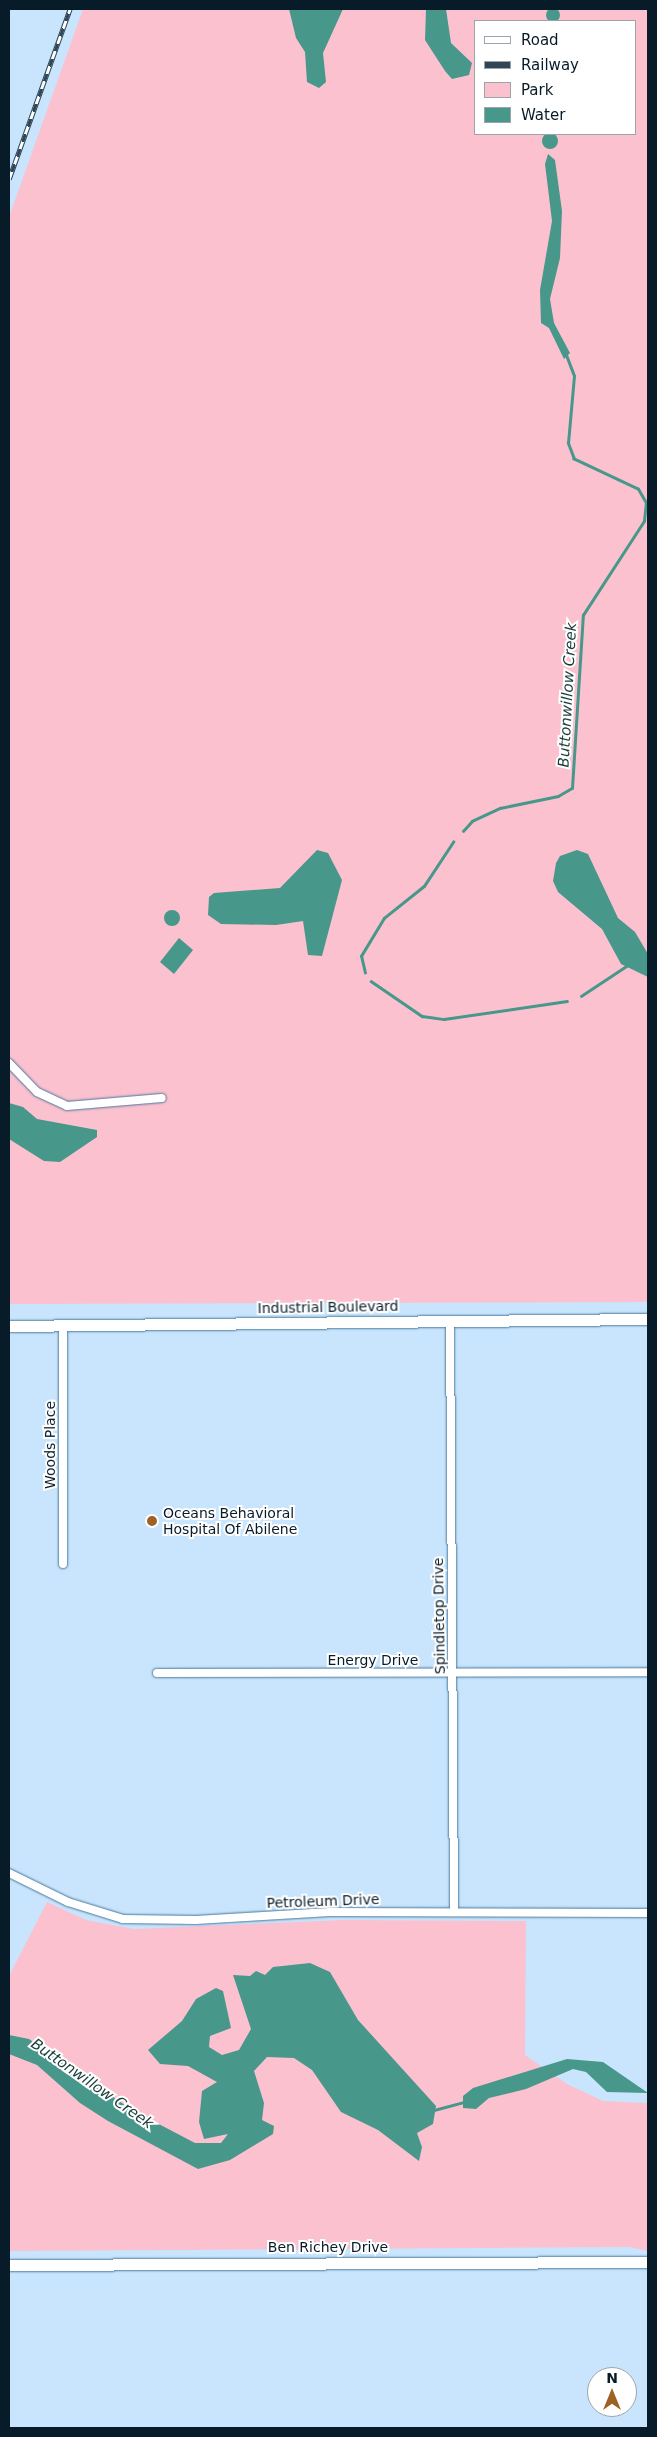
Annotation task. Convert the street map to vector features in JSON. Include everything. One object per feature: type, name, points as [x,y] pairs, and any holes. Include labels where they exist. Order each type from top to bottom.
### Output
[{"type":"main road","name":"Industrial Boulevard","points":[[9,1326],[648,1319]]},
{"type":"main road","name":"Ben Richey Drive","points":[[9,2264],[648,2262]]},
{"type":"street","points":[[9,1063],[37,1092],[68,1106],[162,1098]]},
{"type":"street","name":"Spindletop Drive","points":[[450,1321],[454,1912]]},
{"type":"street","name":"Woods Place","points":[[63,1326],[63,1564]]},
{"type":"street","name":"Energy Drive","points":[[157,1673],[648,1672]]},
{"type":"street","name":"Petroleum Drive","points":[[9,1873],[68,1902],[123,1919],[454,1912],[648,1912]]},
{"type":"green space","points":[[83,9],[648,9],[648,1302],[9,1304],[9,217]]},
{"type":"green space","points":[[47,1902],[86,1920],[134,1929],[344,1920],[526,1921],[525,2055],[567,2084],[603,2101],[648,2103],[648,2251],[630,2247],[9,2251],[9,1976]]},
{"type":"water","points":[[550,8],[556,8],[560,12],[558,20],[548,20],[546,18],[546,12]]},
{"type":"water","points":[[289,9],[343,9],[323,53],[326,82],[319,88],[307,82],[305,52],[296,38]]},
{"type":"water","points":[[426,9],[446,9],[451,43],[472,63],[469,75],[452,79],[445,71],[425,40]]},
{"type":"water","points":[[546,135],[554,135],[557,138],[557,144],[550,149],[542,141]]},
{"type":"water","points":[[548,154],[555,160],[562,211],[560,258],[550,299],[554,323],[570,353],[564,359],[549,328],[541,323],[540,290],[552,221],[545,164]]},
{"type":"water","points":[[317,850],[328,853],[342,880],[322,956],[308,955],[303,921],[276,925],[221,924],[208,915],[209,897],[214,893],[280,888]]},
{"type":"water","points":[[577,850],[588,854],[618,918],[635,932],[648,954],[648,977],[621,964],[602,929],[558,892],[553,881],[556,863],[560,856]]},
{"type":"water","points":[[172,910],[180,918],[172,926],[164,918]]},
{"type":"water","points":[[179,938],[193,950],[174,974],[160,962]]},
{"type":"water","points":[[9,1103],[23,1107],[37,1119],[97,1130],[97,1137],[60,1162],[44,1161],[9,1139]]},
{"type":"water","points":[[310,1963],[330,1972],[358,2020],[436,2106],[433,2124],[417,2133],[422,2147],[419,2161],[378,2130],[341,2112],[312,2070],[294,2058],[267,2057],[254,2071],[264,2103],[262,2120],[274,2126],[273,2134],[230,2160],[198,2169],[108,2121],[80,2103],[37,2065],[9,2054],[9,2035],[29,2039],[132,2110],[195,2143],[221,2143],[228,2134],[204,2139],[199,2122],[202,2091],[217,2082],[188,2066],[160,2064],[148,2050],[182,2021],[196,1999],[216,1988],[223,1991],[231,2028],[210,2036],[209,2047],[222,2055],[239,2050],[251,2029],[233,1975],[250,1976],[256,1971],[265,1975],[273,1967]]},
{"type":"water","points":[[567,2059],[603,2062],[648,2093],[607,2092],[586,2072],[573,2069],[526,2089],[489,2098],[476,2109],[463,2108],[463,2096],[473,2088]]},
{"type":"waterway","name":"Buttonwillow Creek","points":[[463,831],[472,821],[500,808],[558,796],[572,788],[583,615],[644,521],[646,503],[638,489],[574,459],[568,443],[574,376],[566,355]]},
{"type":"waterway","name":"Buttonwillow Creek","points":[[365,973],[361,956],[384,918],[424,886],[453,842]]},
{"type":"waterway","name":"Buttonwillow Creek","points":[[581,996],[628,965]]},
{"type":"waterway","name":"Buttonwillow Creek","points":[[371,981],[422,1016],[444,1019],[567,1001]]},
{"type":"waterway","name":"Buttonwillow Creek","points":[[434,2110],[464,2102]]},
{"type":"railway","points":[[9,179],[70,9]]},
{"type":"place","name":"Oceans Behavioral Hospital Of Abilene","points":[[152,1521]]}]
